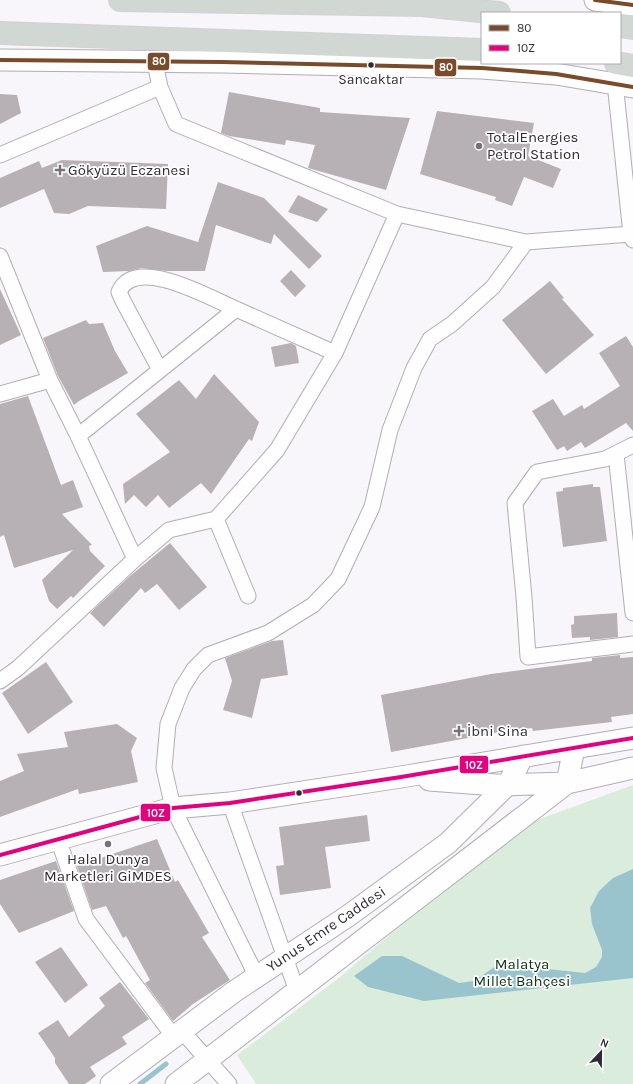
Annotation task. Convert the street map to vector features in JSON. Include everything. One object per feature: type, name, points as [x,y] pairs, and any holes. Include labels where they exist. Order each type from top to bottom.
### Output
[{"type":"highway","points":[[120,0],[422,5],[489,12]]},
{"type":"highway","points":[[621,26],[633,28]]},
{"type":"highway","points":[[0,33],[481,50]]},
{"type":"highway","points":[[621,78],[633,66]]},
{"type":"main road","points":[[595,0],[633,5]]},
{"type":"main road","points":[[0,60],[155,63],[222,62],[482,68],[621,78]]},
{"type":"main road","points":[[0,855],[173,808],[230,803],[401,778],[633,738]]},
{"type":"main road","points":[[567,783],[574,748]]},
{"type":"main road","name":"Yunus Emre Caddesi","points":[[111,1084],[257,977],[348,916],[448,843],[508,784],[523,756]]},
{"type":"main road","points":[[401,778],[508,784],[567,783],[633,768]]},
{"type":"main road","name":"Yunus Emre Caddesi","points":[[176,1084],[567,783]]},
{"type":"street","points":[[155,63],[160,87],[176,124],[397,214],[526,242],[632,237],[621,78]]},
{"type":"street","points":[[0,155],[160,87]]},
{"type":"street","points":[[0,681],[18,668],[135,559],[169,530],[216,519],[277,450],[335,353],[397,214]]},
{"type":"street","points":[[257,977],[173,808],[164,768],[168,724],[182,688],[194,669],[208,655],[268,633],[313,605],[338,579],[372,507],[390,430],[414,368],[430,339],[452,324],[493,287],[526,242]]},
{"type":"street","points":[[0,256],[50,380],[78,436],[135,559]]},
{"type":"street","points":[[160,370],[123,301],[120,292],[124,284],[134,278],[154,276],[171,281],[335,353]]},
{"type":"street","points":[[78,436],[236,309]]},
{"type":"street","points":[[0,394],[50,380]]},
{"type":"street","points":[[633,445],[605,459],[537,472],[515,503],[528,657],[633,644]]},
{"type":"street","points":[[616,454],[633,613]]},
{"type":"street","points":[[216,519],[248,596]]},
{"type":"street","points":[[230,803],[297,991]]},
{"type":"street","points":[[58,839],[86,919],[178,1034],[209,1059],[229,1084]]},
{"type":"green space","name":"Malatya Millet Bahçesi","points":[[633,785],[633,1084],[256,1084],[237,1055],[340,977],[394,931],[537,820]]},
{"type":"water","points":[[633,869],[633,978],[424,1001],[368,987],[354,976],[382,956],[402,956],[459,983],[474,981],[493,968],[502,964],[585,973],[596,967],[602,957],[602,950],[592,924],[590,908],[599,891],[613,878]]},
{"type":"building","points":[[229,92],[320,108],[320,112],[410,118],[386,190],[308,168],[315,145],[286,140],[285,145],[229,136],[221,133]]},
{"type":"building","points":[[0,94],[17,95],[21,113],[0,124]]},
{"type":"building","name":"TotalEnergies Petrol Station","points":[[437,111],[534,123],[528,156],[561,169],[553,188],[524,177],[512,206],[495,200],[496,197],[420,174]]},
{"type":"building","points":[[62,160],[168,164],[166,209],[88,206],[69,214],[54,213],[44,189],[0,208],[0,178],[39,161],[42,168]]},
{"type":"building","points":[[218,182],[264,198],[322,256],[309,269],[274,234],[271,244],[216,225],[205,271],[166,271],[141,268],[129,271],[103,272],[96,246],[147,226],[198,242]]},
{"type":"building","points":[[298,195],[328,209],[317,222],[288,212]]},
{"type":"building","points":[[291,270],[306,286],[295,297],[280,281]]},
{"type":"building","points":[[550,281],[564,298],[562,299],[594,335],[546,374],[502,320]]},
{"type":"building","points":[[0,289],[21,335],[0,345]]},
{"type":"building","points":[[86,320],[89,324],[103,323],[115,351],[128,373],[74,405],[58,376],[43,338]]},
{"type":"building","points":[[626,336],[633,347],[633,431],[626,423],[585,448],[581,442],[567,451],[564,446],[557,450],[532,411],[553,399],[564,416],[582,405],[584,409],[620,386],[599,353]]},
{"type":"building","points":[[291,343],[296,346],[299,363],[275,367],[271,347]]},
{"type":"building","points":[[214,374],[259,422],[252,441],[249,439],[211,494],[201,483],[169,508],[158,495],[146,507],[134,495],[125,504],[123,484],[170,452],[136,414],[179,380],[196,399]]},
{"type":"building","points":[[28,396],[61,485],[73,480],[83,507],[62,514],[92,545],[89,546],[90,551],[105,566],[73,598],[71,596],[57,609],[49,601],[42,580],[73,550],[14,568],[4,535],[0,537],[0,404]]},
{"type":"building","points":[[593,484],[593,487],[600,487],[607,541],[563,547],[556,492],[563,491],[563,488]]},
{"type":"building","points":[[170,543],[207,587],[179,610],[157,584],[145,593],[141,588],[104,627],[90,613],[130,576]]},
{"type":"building","points":[[617,613],[618,637],[590,640],[590,637],[572,638],[571,625],[574,624],[574,616]]},
{"type":"building","points":[[283,640],[288,675],[261,679],[252,718],[223,710],[232,681],[225,658],[272,641]]},
{"type":"building","points":[[620,655],[620,658],[633,657],[633,714],[611,717],[612,722],[533,731],[532,728],[506,731],[391,752],[381,695],[491,674],[592,661],[592,658]]},
{"type":"building","points":[[46,662],[73,702],[28,734],[2,693]]},
{"type":"building","points":[[117,724],[137,738],[131,751],[138,782],[79,794],[78,789],[0,817],[0,781],[24,771],[17,754],[68,747],[64,732]]},
{"type":"building","points":[[367,815],[370,841],[325,847],[331,888],[280,895],[276,866],[284,865],[279,827]]},
{"type":"building","points":[[157,839],[175,882],[178,880],[209,933],[202,937],[230,980],[193,1004],[173,1021],[145,983],[150,980],[126,936],[123,938],[106,906],[92,910],[77,866]]},
{"type":"building","points":[[56,861],[74,911],[19,933],[0,904],[0,880]]},
{"type":"building","points":[[61,947],[88,985],[65,1003],[35,962]]},
{"type":"building","points":[[120,982],[149,1019],[122,1037],[127,1044],[90,1067],[96,1076],[85,1084],[69,1084],[55,1063],[55,1058],[38,1033],[58,1020],[69,1037],[105,1006],[99,998]]},
{"type":"waterway","points":[[140,1084],[166,1064]]},
{"type":"transit line","name":"80","points":[[595,0],[633,5]]},
{"type":"transit line","name":"80","points":[[0,60],[222,62],[482,68],[556,74],[633,87]]},
{"type":"transit line","name":"10Z","points":[[0,855],[173,808],[230,803],[401,777],[633,738]]},
{"type":"place","name":"Sancaktar","points":[[371,65]]},
{"type":"place","name":"TotalEnergies Petrol Station","points":[[479,146]]},
{"type":"place","name":"Gökyüzü Eczanesi","points":[[60,170]]},
{"type":"place","name":"İbni Sina","points":[[459,731]]},
{"type":"place","name":"Halal Dunya Marketleri GiMDES","points":[[108,844]]}]
